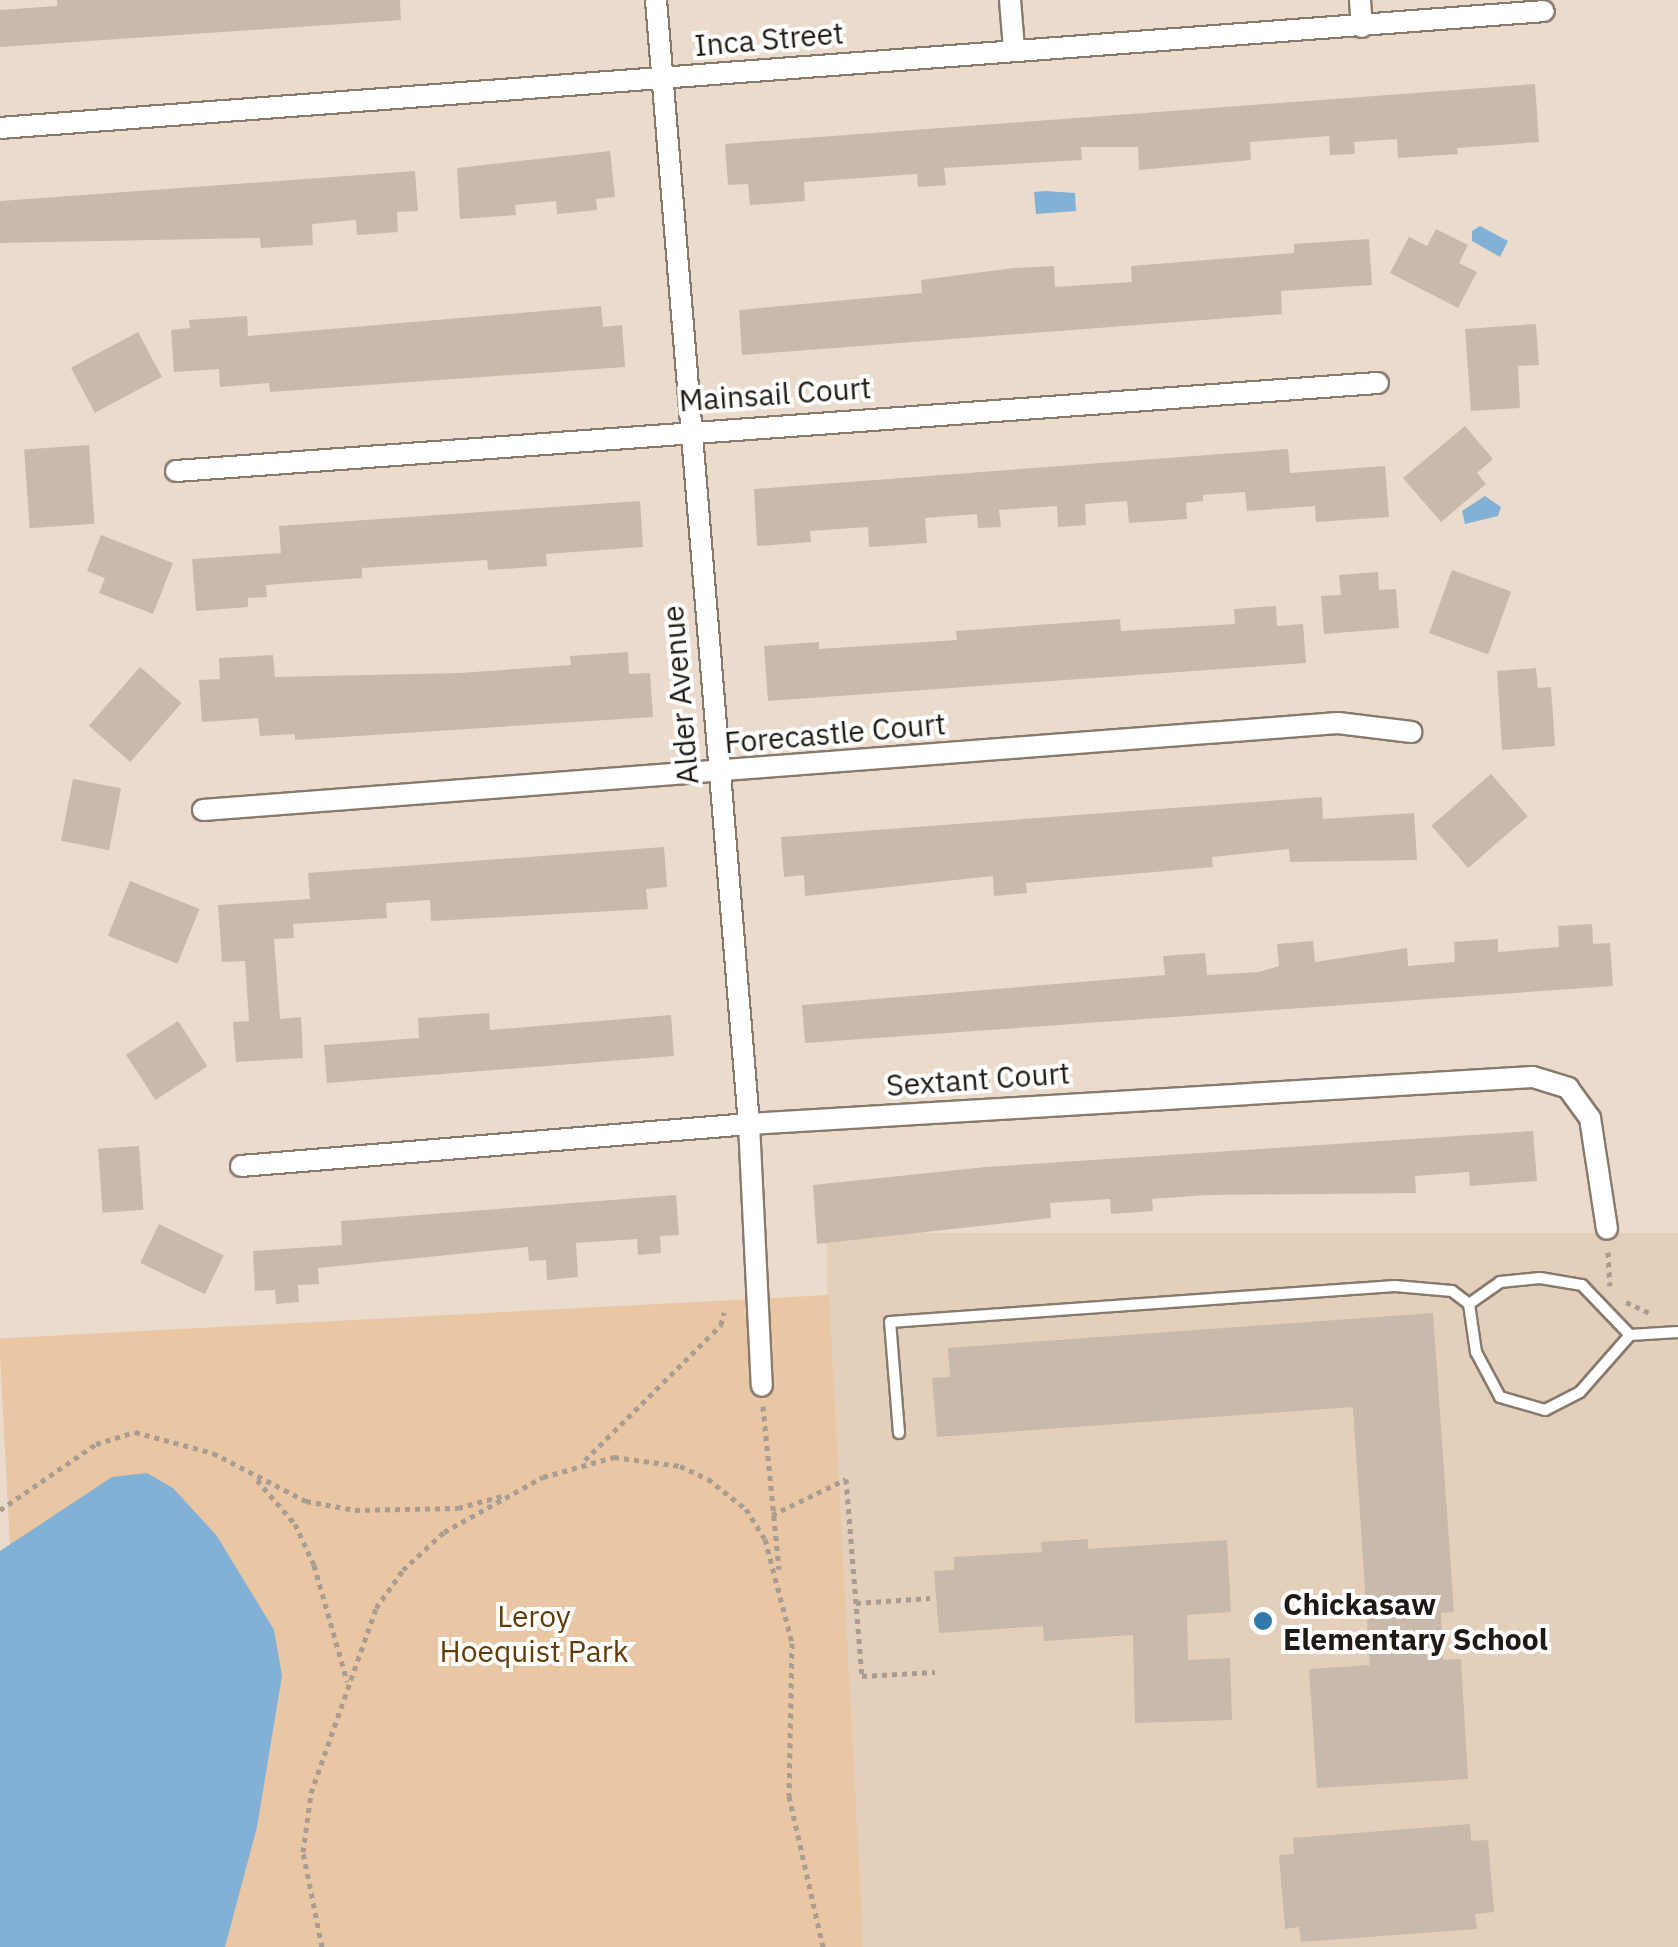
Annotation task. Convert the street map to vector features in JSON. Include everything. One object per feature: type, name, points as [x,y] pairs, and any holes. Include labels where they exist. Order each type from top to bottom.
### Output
[{"type":"street","name":"Alder Avenue","points":[[656,0],[687,429],[749,1124],[762,1386]]},
{"type":"street","points":[[1010,0],[1014,49]]},
{"type":"street","points":[[1360,0],[1362,26]]},
{"type":"street","name":"Inca Street","points":[[0,128],[1544,11]]},
{"type":"street","name":"Mainsail Court","points":[[176,472],[687,429],[1378,383]]},
{"type":"street","name":"Forecastle Court","points":[[204,810],[1338,723],[1411,732]]},
{"type":"street","name":"Sextant Court","points":[[242,1166],[749,1124],[1533,1077],[1568,1088],[1590,1118],[1607,1230]]},
{"type":"lane","points":[[1469,1304],[1500,1282],[1540,1278],[1582,1286],[1630,1334]]},
{"type":"lane","points":[[900,1433],[890,1322],[1395,1286],[1452,1290],[1469,1304],[1476,1352],[1500,1396],[1545,1410],[1580,1392],[1630,1334],[1678,1332]]},
{"type":"path","points":[[1607,1230],[1610,1295],[1661,1318]]},
{"type":"path","points":[[583,1462],[721,1325],[724,1312]]},
{"type":"path","points":[[762,1386],[772,1515],[792,1643],[789,1796],[822,1947]]},
{"type":"path","points":[[0,1510],[96,1444],[135,1432],[213,1453],[306,1501],[356,1510],[458,1508],[510,1494]]},
{"type":"path","points":[[322,1947],[303,1852],[311,1793],[336,1737],[347,1685],[369,1621],[403,1570],[444,1532],[510,1494],[583,1462],[647,1458],[708,1479],[746,1509],[780,1582]]},
{"type":"path","points":[[255,1478],[294,1524],[314,1565],[347,1685]]},
{"type":"path","points":[[772,1515],[846,1480],[862,1676],[935,1672]]},
{"type":"path","points":[[856,1603],[930,1598]]},
{"type":"shaded area","name":"Chickasaw Elementary School","points":[[827,1233],[1678,1233],[1678,1947],[827,1947]]},
{"type":"green space","name":"Leroy Hoequist Park","points":[[829,1295],[863,1947],[31,1947],[0,1338]]},
{"type":"water","points":[[1034,192],[1075,193],[1076,211],[1036,214]]},
{"type":"water","points":[[1480,226],[1508,241],[1500,257],[1472,241],[1472,231]]},
{"type":"water","points":[[1485,496],[1501,507],[1498,516],[1465,524],[1462,511]]},
{"type":"water","points":[[147,1473],[173,1488],[217,1536],[274,1630],[282,1676],[257,1827],[225,1947],[0,1947],[0,1551],[112,1477]]},
{"type":"building","points":[[57,0],[400,0],[401,20],[0,47],[0,10],[57,6]]},
{"type":"building","points":[[1535,84],[1539,142],[1457,148],[1458,154],[1398,158],[1397,139],[1354,142],[1355,154],[1330,155],[1329,136],[1250,142],[1251,160],[1139,170],[1138,147],[1081,147],[1082,160],[944,168],[946,185],[918,187],[917,174],[804,182],[805,201],[750,205],[748,184],[728,185],[725,144]]},
{"type":"building","points":[[610,151],[615,197],[596,199],[597,210],[557,214],[556,201],[515,205],[516,215],[460,219],[457,168]]},
{"type":"building","points":[[415,171],[418,211],[397,212],[398,232],[357,235],[356,220],[312,224],[313,245],[261,248],[260,238],[0,243],[0,201]]},
{"type":"building","points":[[1436,229],[1468,245],[1459,263],[1477,272],[1458,308],[1390,273],[1409,237],[1427,246]]},
{"type":"building","points":[[1369,239],[1372,285],[1281,291],[1282,314],[742,355],[739,310],[922,293],[921,280],[1014,268],[1054,266],[1055,287],[1132,282],[1131,266],[1294,253],[1294,244]]},
{"type":"building","points":[[601,306],[603,327],[622,325],[625,367],[270,392],[269,383],[220,387],[219,369],[174,372],[171,330],[190,328],[189,320],[247,316],[248,336]]},
{"type":"building","points":[[1536,324],[1539,365],[1518,366],[1520,408],[1471,411],[1465,329]]},
{"type":"building","points":[[138,332],[162,377],[95,413],[71,368]]},
{"type":"building","points":[[1465,426],[1493,459],[1477,473],[1486,484],[1441,522],[1403,478]]},
{"type":"building","points":[[89,445],[95,524],[30,528],[24,450]]},
{"type":"building","points":[[1288,449],[1290,473],[1385,466],[1389,517],[1316,522],[1315,506],[1247,511],[1245,492],[1203,495],[1203,501],[1186,503],[1187,519],[1129,523],[1127,501],[1085,504],[1086,525],[1058,527],[1057,506],[999,510],[1001,527],[978,528],[977,514],[925,518],[927,543],[869,547],[868,527],[810,531],[811,542],[757,546],[754,489]]},
{"type":"building","points":[[640,501],[643,547],[546,554],[547,566],[488,570],[487,560],[362,568],[362,578],[266,585],[267,597],[248,598],[248,607],[196,611],[192,559],[281,553],[279,526]]},
{"type":"building","points":[[101,535],[173,563],[153,614],[99,593],[105,578],[87,571]]},
{"type":"building","points":[[1452,570],[1511,592],[1488,655],[1429,633]]},
{"type":"building","points":[[1378,572],[1379,590],[1396,589],[1399,628],[1324,634],[1321,596],[1341,595],[1339,575]]},
{"type":"building","points":[[1276,606],[1277,626],[1303,624],[1306,663],[768,701],[764,646],[819,642],[819,649],[957,640],[956,631],[1120,619],[1121,631],[1235,624],[1234,609]]},
{"type":"building","points":[[628,652],[629,674],[650,673],[653,717],[295,740],[295,734],[260,736],[258,718],[202,722],[199,680],[220,679],[219,658],[273,655],[275,677],[460,673],[571,665],[570,656]]},
{"type":"building","points":[[140,667],[182,703],[130,762],[89,726]]},
{"type":"building","points":[[1536,668],[1538,688],[1551,687],[1555,746],[1502,750],[1497,671]]},
{"type":"building","points":[[1491,774],[1528,816],[1468,868],[1431,826]]},
{"type":"building","points":[[73,779],[121,788],[109,850],[61,841]]},
{"type":"building","points":[[1322,797],[1323,819],[1414,813],[1417,860],[1290,862],[1289,849],[1212,857],[1213,867],[1026,883],[1027,893],[994,896],[993,876],[805,896],[804,875],[784,877],[781,837]]},
{"type":"building","points":[[664,847],[667,887],[646,889],[648,909],[431,921],[430,900],[386,903],[387,918],[293,924],[294,938],[274,939],[280,1019],[301,1017],[303,1058],[236,1062],[233,1022],[249,1021],[245,961],[222,962],[218,905],[310,899],[308,873]]},
{"type":"building","points":[[130,881],[200,909],[177,964],[108,936]]},
{"type":"building","points":[[1592,924],[1593,944],[1610,943],[1613,986],[805,1043],[802,1005],[1165,975],[1163,956],[1205,953],[1207,975],[1259,972],[1279,966],[1277,944],[1313,941],[1315,962],[1407,948],[1408,966],[1455,962],[1454,942],[1498,939],[1498,952],[1559,947],[1558,926]]},
{"type":"building","points":[[489,1013],[490,1030],[671,1015],[674,1056],[327,1083],[324,1045],[419,1038],[418,1018]]},
{"type":"building","points":[[178,1021],[207,1066],[155,1100],[126,1055]]},
{"type":"building","points":[[1533,1131],[1537,1181],[1470,1186],[1469,1172],[1415,1176],[1416,1193],[1206,1195],[1152,1199],[1153,1211],[1111,1214],[1110,1199],[1050,1203],[1051,1218],[817,1244],[813,1185],[986,1167]]},
{"type":"building","points":[[139,1146],[143,1210],[103,1213],[98,1149]]},
{"type":"building","points":[[676,1195],[679,1235],[660,1236],[661,1253],[638,1255],[637,1239],[576,1243],[578,1277],[547,1280],[546,1260],[529,1261],[528,1247],[318,1268],[319,1284],[298,1285],[299,1302],[276,1304],[275,1290],[255,1291],[253,1251],[342,1245],[341,1221]]},
{"type":"building","points":[[159,1224],[224,1256],[205,1294],[140,1263]]},
{"type":"building","points":[[1433,1313],[1454,1612],[1441,1613],[1443,1660],[1461,1659],[1468,1779],[1317,1788],[1309,1669],[1370,1665],[1353,1407],[937,1437],[932,1378],[950,1377],[948,1348]]},
{"type":"building","points":[[1088,1539],[1088,1549],[1227,1540],[1231,1612],[1187,1615],[1188,1660],[1230,1658],[1232,1720],[1135,1723],[1133,1635],[1044,1641],[1043,1626],[939,1633],[934,1571],[954,1570],[954,1557],[1042,1552],[1041,1542]]},
{"type":"building","points":[[1470,1824],[1471,1841],[1488,1840],[1494,1912],[1475,1914],[1477,1929],[1301,1942],[1299,1927],[1285,1929],[1279,1855],[1294,1854],[1293,1838]]},
{"type":"place","name":"Chickasaw Elementary School","points":[[1263,1621]]}]
